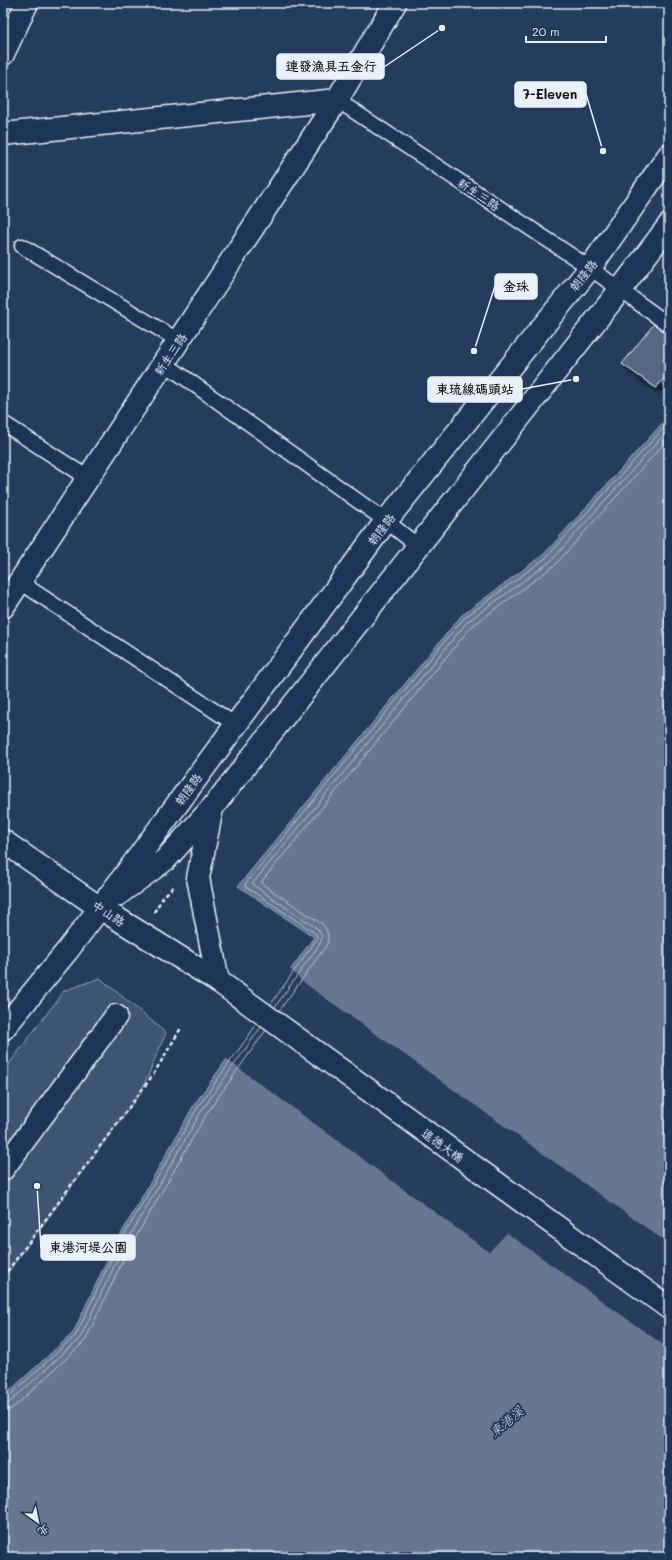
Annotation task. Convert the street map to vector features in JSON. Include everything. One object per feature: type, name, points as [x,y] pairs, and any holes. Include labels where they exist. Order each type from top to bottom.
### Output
[{"type":"street","points":[[3,54],[27,3]]},
{"type":"street","name":"新生三路","points":[[3,607],[337,100],[395,3]]},
{"type":"street","points":[[3,134],[337,100]]},
{"type":"street","name":"朝隆路","points":[[3,1029],[100,908],[386,521],[590,268],[669,155]]},
{"type":"street","name":"朝隆路","points":[[100,908],[165,860],[212,808],[620,290],[669,225]]},
{"type":"street","points":[[212,808],[198,878],[218,981]]},
{"type":"street","name":"中山路","points":[[3,841],[100,908],[218,981]]},
{"type":"street","name":"進德大橋","points":[[218,981],[669,1308]]},
{"type":"street","points":[[3,1169],[116,1016]]},
{"type":"lane","name":"新生三路","points":[[337,100],[590,268],[669,325]]},
{"type":"lane","points":[[22,246],[179,341]]},
{"type":"lane","points":[[164,363],[386,521],[418,546]]},
{"type":"lane","points":[[3,422],[88,478]]},
{"type":"lane","points":[[20,582],[236,724]]},
{"type":"path","points":[[152,915],[164,896],[177,883]]},
{"type":"path","points":[[3,1277],[154,1075],[181,1028]]},
{"type":"shaded area","points":[[100,978],[166,1033],[141,1092],[3,1279],[3,1072],[64,991]]},
{"type":"water","name":"東港溪","points":[[669,416],[669,1557],[3,1557],[3,1397],[73,1333],[112,1250],[194,1105],[314,937],[238,886],[461,616],[544,554]]},
{"type":"pier","points":[[289,968],[303,982],[669,1244],[669,1349],[507,1233],[489,1252],[225,1058]]},
{"type":"building","points":[[669,301],[669,316],[662,311]]},
{"type":"building","points":[[654,324],[669,335],[669,373],[656,388],[622,364]]},
{"type":"place","name":"連發漁具五金行","points":[[442,28]]},
{"type":"place","name":"7-Eleven","points":[[603,151]]},
{"type":"place","name":"金珠","points":[[474,351]]},
{"type":"place","name":"東琉線碼頭站","points":[[576,379]]},
{"type":"place","name":"東港河堤公園","points":[[37,1186]]}]
